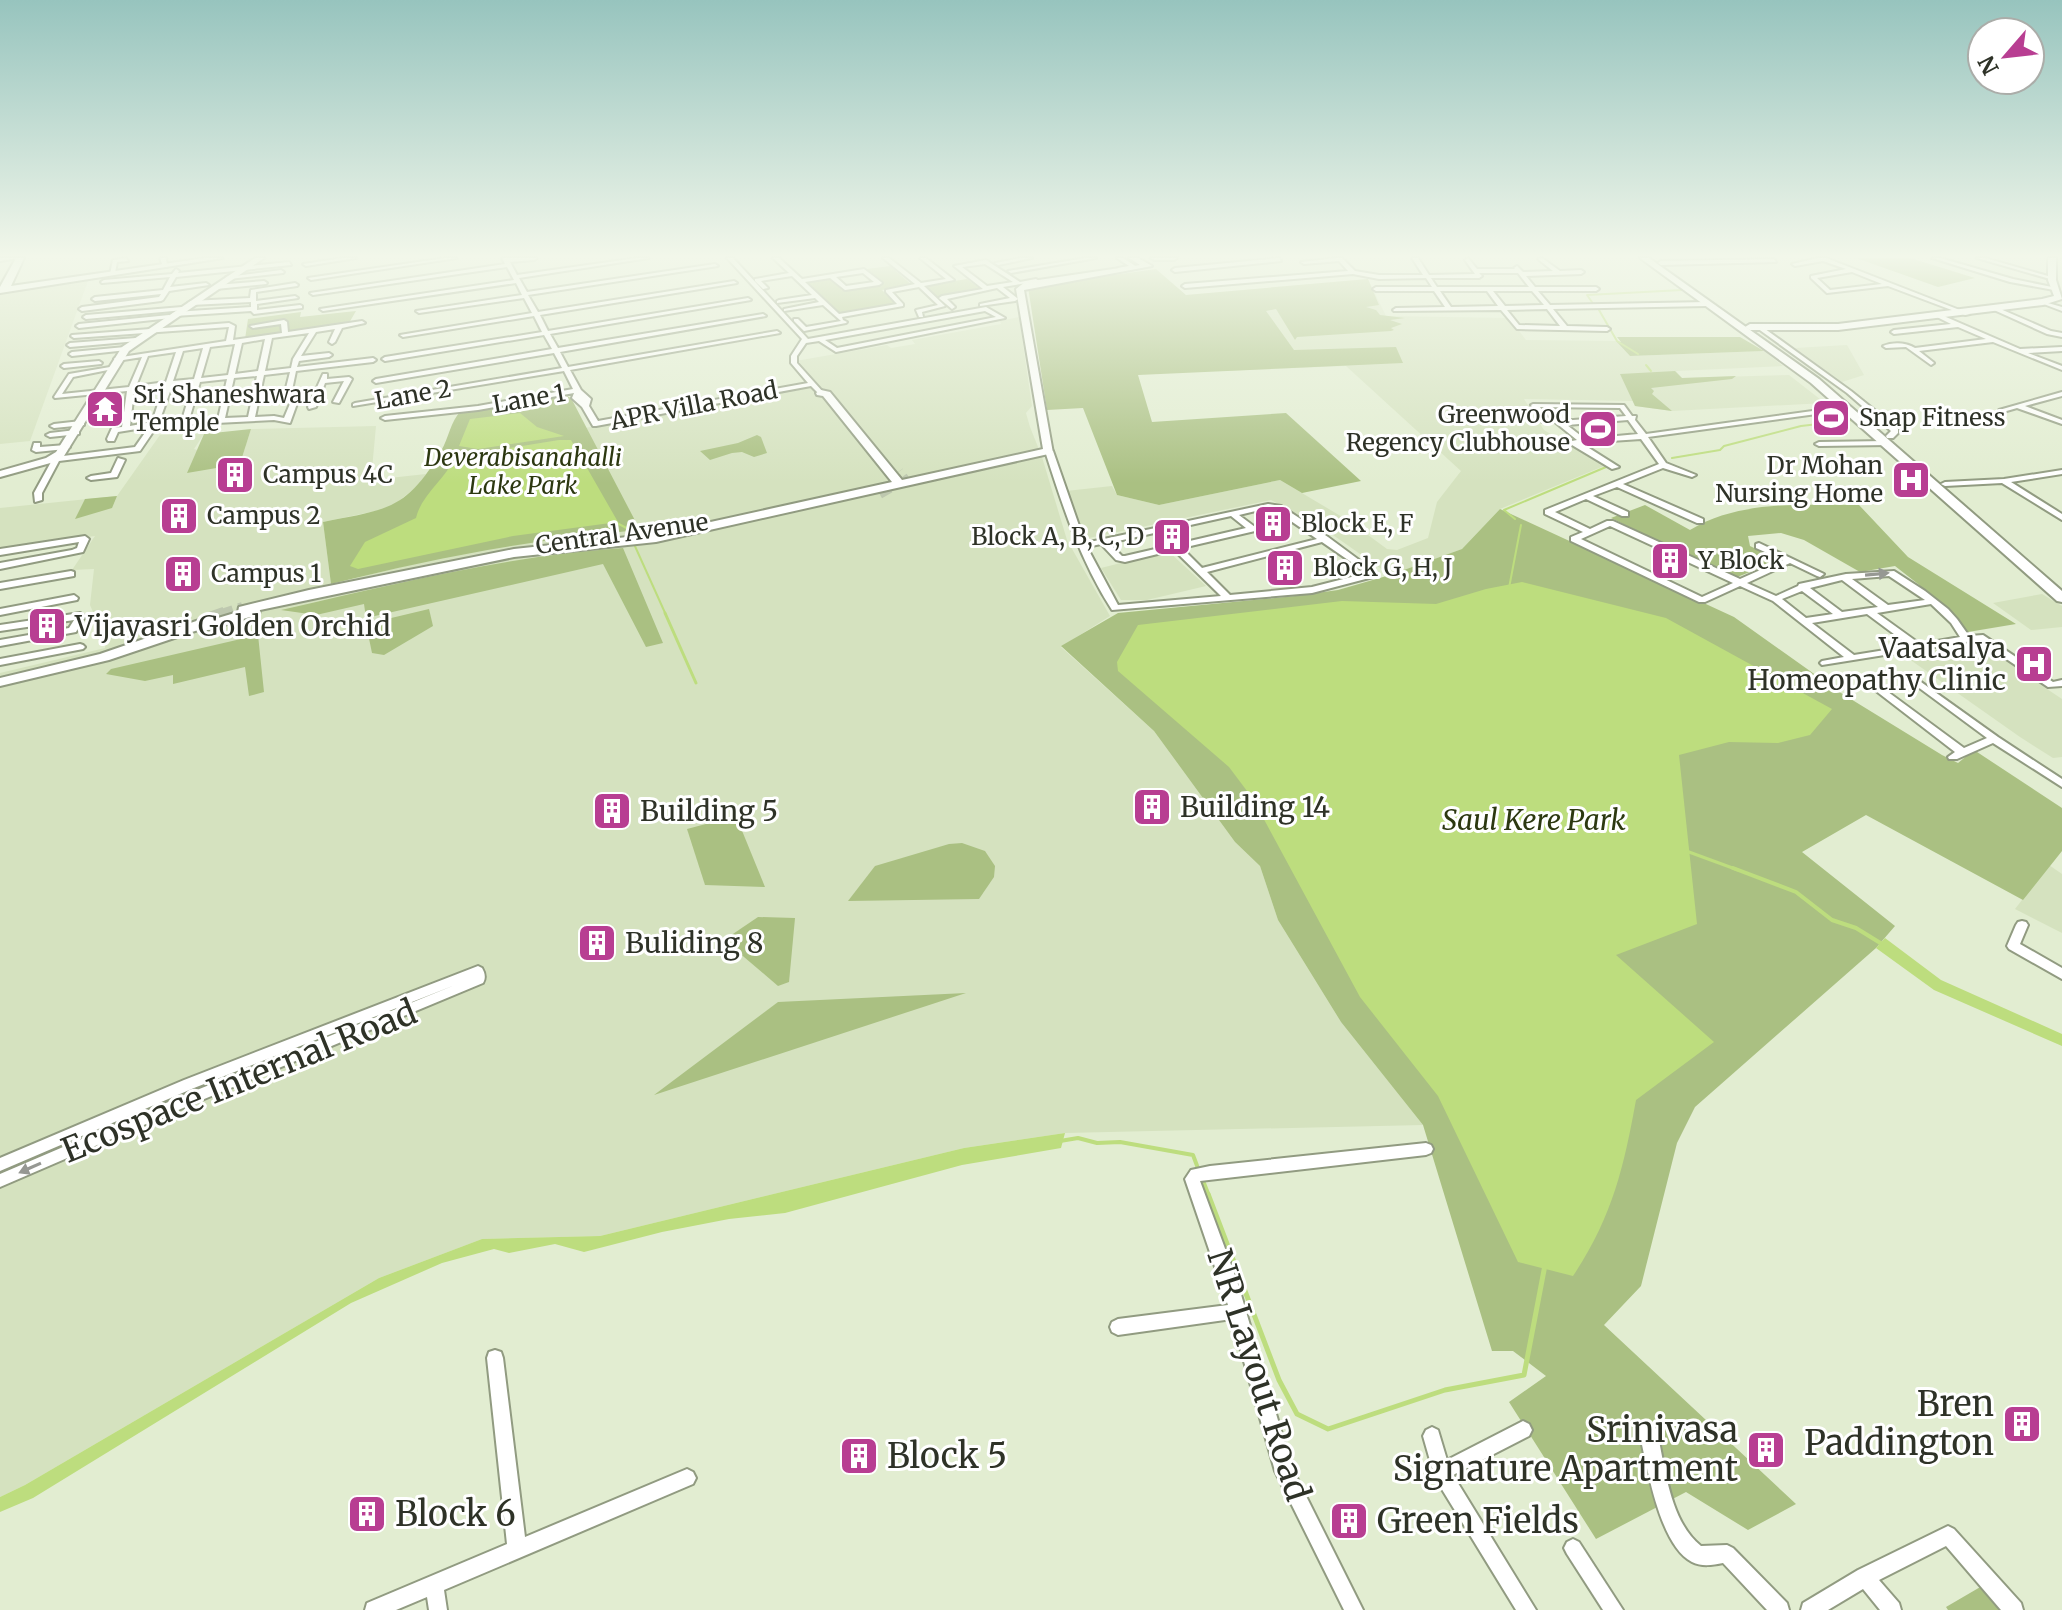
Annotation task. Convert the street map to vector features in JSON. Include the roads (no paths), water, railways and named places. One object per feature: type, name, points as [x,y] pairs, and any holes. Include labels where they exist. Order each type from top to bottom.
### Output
[{"type":"street","points":[[74,336],[85,333]]},
{"type":"street","points":[[38,500],[38,493],[53,460],[78,428],[114,363],[125,349],[146,333]]},
{"type":"street","points":[[185,423],[197,383],[206,333]]},
{"type":"street","points":[[229,343],[230,333]]},
{"type":"street","points":[[284,333],[114,363],[71,375],[57,397],[293,371],[358,368]]},
{"type":"street","points":[[111,439],[113,431],[155,424],[274,418],[287,421],[296,398],[287,396],[296,359],[312,333]]},
{"type":"street","points":[[332,342],[336,333]]},
{"type":"street","points":[[403,335],[415,333]]},
{"type":"street","points":[[385,359],[543,333]]},
{"type":"street","name":"APR Villa Road","points":[[544,333],[577,391],[588,399],[585,406],[596,424],[812,384]]},
{"type":"street","points":[[376,381],[662,333]]},
{"type":"street","name":"Lane 1","points":[[566,369],[776,333]]},
{"type":"street","points":[[799,333],[804,339],[852,333]]},
{"type":"street","points":[[822,333],[804,339],[794,360],[859,441],[874,445],[892,484]]},
{"type":"street","points":[[819,339],[836,350],[923,333]]},
{"type":"street","points":[[1028,333],[1049,450],[1081,546],[1115,608],[1312,590],[1374,574],[1273,507],[1081,546]]},
{"type":"street","points":[[1752,333],[1844,392]]},
{"type":"street","points":[[1761,333],[1846,408],[1945,484],[2062,598]]},
{"type":"street","points":[[1762,333],[1844,392],[1888,439],[2062,586]]},
{"type":"street","points":[[1976,333],[2062,368]]},
{"type":"street","points":[[251,419],[269,336]]},
{"type":"street","points":[[70,345],[136,340]]},
{"type":"street","points":[[1914,350],[1992,340]]},
{"type":"street","points":[[221,420],[239,341]]},
{"type":"street","points":[[1886,346],[1907,345],[1931,363]]},
{"type":"street","points":[[72,354],[125,349]]},
{"type":"street","points":[[2019,351],[2062,349]]},
{"type":"street","points":[[0,474],[53,460],[139,448],[155,424],[180,351]]},
{"type":"street","points":[[296,359],[329,355]]},
{"type":"street","points":[[126,427],[131,389],[145,357]]},
{"type":"street","points":[[328,368],[373,360]]},
{"type":"street","points":[[64,366],[114,363]]},
{"type":"street","points":[[312,407],[328,368]]},
{"type":"street","name":"Lane 2","points":[[355,405],[566,369]]},
{"type":"street","points":[[322,381],[349,379],[337,402]]},
{"type":"street","name":"Lane 1","points":[[385,418],[478,408],[577,391]]},
{"type":"street","points":[[2003,410],[2062,394]]},
{"type":"street","points":[[1545,420],[1536,404],[1622,406],[1647,436],[1663,465]]},
{"type":"street","points":[[2016,406],[2062,422]]},
{"type":"street","points":[[1615,467],[1575,443],[1846,408]]},
{"type":"street","points":[[1583,441],[1560,423],[1633,418]]},
{"type":"street","points":[[224,433],[232,420]]},
{"type":"street","points":[[2040,426],[2062,422]]},
{"type":"street","points":[[54,426],[78,428]]},
{"type":"street","points":[[50,435],[78,428]]},
{"type":"street","points":[[1819,444],[1888,439]]},
{"type":"street","points":[[37,445],[36,450],[66,447]]},
{"type":"street","name":"Central Avenue","points":[[244,609],[510,550],[654,534],[1049,450]]},
{"type":"street","points":[[105,453],[90,480],[114,475],[121,460]]},
{"type":"street","points":[[1590,532],[1548,512],[1663,465],[1692,475]]},
{"type":"street","points":[[1945,484],[2004,481],[2062,472]]},
{"type":"street","points":[[2004,481],[2062,518]]},
{"type":"street","name":"Central Avenue","points":[[326,591],[514,553],[656,538],[801,506],[816,506],[892,484]]},
{"type":"street","points":[[1617,484],[1700,521]]},
{"type":"street","points":[[1586,496],[1625,514]]},
{"type":"street","points":[[1103,541],[1119,558],[1125,559],[1252,529],[1233,514]]},
{"type":"street","points":[[1790,560],[1739,583],[1702,600],[1574,541],[1610,523],[1739,583],[1776,599],[1852,658]]},
{"type":"street","points":[[0,552],[85,539],[80,550],[0,566]]},
{"type":"street","points":[[1201,571],[1325,539]]},
{"type":"street","points":[[1759,546],[1820,574]]},
{"type":"street","points":[[1176,547],[1226,596]]},
{"type":"street","points":[[1776,599],[1802,586],[1844,577],[1891,573],[1963,630],[1966,639]]},
{"type":"street","points":[[0,586],[71,574]]},
{"type":"street","points":[[1844,577],[1887,609]]},
{"type":"street","points":[[1802,586],[1841,616]]},
{"type":"street","points":[[0,680],[326,591]]},
{"type":"street","points":[[0,612],[74,598]]},
{"type":"street","points":[[1805,621],[1930,602]]},
{"type":"street","points":[[1869,611],[1918,647]]},
{"type":"street","points":[[0,628],[80,616],[73,630],[0,643]]},
{"type":"street","points":[[132,645],[212,620]]},
{"type":"street","points":[[1825,663],[1980,637],[2051,685],[2062,683]]},
{"type":"street","points":[[0,662],[80,647]]},
{"type":"street","points":[[1921,685],[2062,784]]},
{"type":"street","points":[[1881,691],[1958,755],[1994,739]]},
{"type":"street","points":[[2022,925],[2013,946],[2062,974]]},
{"type":"street","name":"Ecospace Internal Road","points":[[0,1165],[135,1114],[478,975]]},
{"type":"street","name":"Ecospace Internal Road","points":[[0,1181],[135,1114]]},
{"type":"street","name":"NR Layout Road","points":[[1354,1610],[1284,1471],[1199,1175],[1426,1149]]},
{"type":"street","points":[[1118,1327],[1237,1311]]},
{"type":"street","points":[[495,1358],[517,1548]]},
{"type":"street","points":[[1441,1472],[1523,1430]]},
{"type":"street","points":[[1648,1431],[1673,1526],[1683,1545],[1698,1556],[1727,1554],[1780,1610]]},
{"type":"street","points":[[1432,1436],[1441,1472],[1527,1610]]},
{"type":"street","points":[[374,1610],[687,1478]]},
{"type":"street","points":[[1810,1610],[1865,1577],[1948,1535],[2014,1610]]},
{"type":"street","points":[[1573,1548],[1614,1610]]},
{"type":"street","points":[[1865,1577],[1892,1610]]},
{"type":"street","points":[[434,1584],[438,1610]]},
{"type":"waterway","points":[[1612,333],[1617,341],[1638,354]]},
{"type":"waterway","points":[[1646,365],[1651,371]]},
{"type":"waterway","points":[[1877,411],[1881,410]]},
{"type":"waterway","points":[[1672,458],[1720,450],[1724,446],[1801,426],[1853,420]]},
{"type":"waterway","points":[[1515,519],[1504,510],[1606,467]]},
{"type":"waterway","points":[[617,523],[632,531]]},
{"type":"waterway","points":[[1509,588],[1521,525]]},
{"type":"waterway","points":[[634,544],[666,615]]},
{"type":"waterway","points":[[665,613],[696,683]]},
{"type":"waterway","points":[[1689,852],[1738,870]]},
{"type":"waterway","points":[[1733,868],[1796,892],[1832,920],[1856,928],[1882,944]]},
{"type":"waterway","points":[[1060,1141],[1078,1138],[1097,1143],[1120,1142],[1193,1155],[1199,1171]]},
{"type":"waterway","points":[[1202,1178],[1209,1196]]},
{"type":"waterway","points":[[1208,1194],[1279,1380],[1297,1414],[1328,1429],[1445,1390],[1524,1375],[1545,1265]]},
{"type":"tunnel","points":[[879,493],[903,479],[898,472]]},
{"type":"tunnel","points":[[228,613],[243,608]]},
{"type":"tunnel","points":[[211,619],[228,613]]},
{"type":"tunnel","points":[[222,615],[228,613]]},
{"type":"place","name":"Sri Shaneshwara Temple","points":[[105,409]]},
{"type":"place","name":"Snap Fitness","points":[[1831,418]]},
{"type":"place","name":"Greenwood Regency Clubhouse","points":[[1598,429]]},
{"type":"place","name":"Campus 4C","points":[[235,475]]},
{"type":"place","name":"Dr Mohan Nursing Home","points":[[1911,480]]},
{"type":"place","name":"Campus 2","points":[[179,516]]},
{"type":"place","name":"Block E, F","points":[[1273,524]]},
{"type":"place","name":"Block A, B, C, D","points":[[1172,537]]},
{"type":"place","name":"Y Block","points":[[1670,561]]},
{"type":"place","name":"Block G, H, J","points":[[1285,568]]},
{"type":"place","name":"Campus 1","points":[[183,574]]},
{"type":"place","name":"Vijayasri Golden Orchid","points":[[47,626]]},
{"type":"place","name":"Vaatsalya Homeopathy Clinic","points":[[2034,664]]},
{"type":"place","name":"Building 14","points":[[1152,807]]},
{"type":"place","name":"Building 5","points":[[612,811]]},
{"type":"place","name":"Buliding 8","points":[[597,943]]},
{"type":"place","name":"Bren Paddington","points":[[2022,1424]]},
{"type":"place","name":"Srinivasa Signature Apartment","points":[[1766,1450]]},
{"type":"place","name":"Block 5","points":[[859,1456]]},
{"type":"place","name":"Block 6","points":[[367,1514]]},
{"type":"place","name":"Green Fields","points":[[1349,1521]]},
{"type":"park label","name":"Deverabisanahalli Lake Park","points":[[523,472]]},
{"type":"park label","name":"Saul Kere Park","points":[[1534,820]]}]
